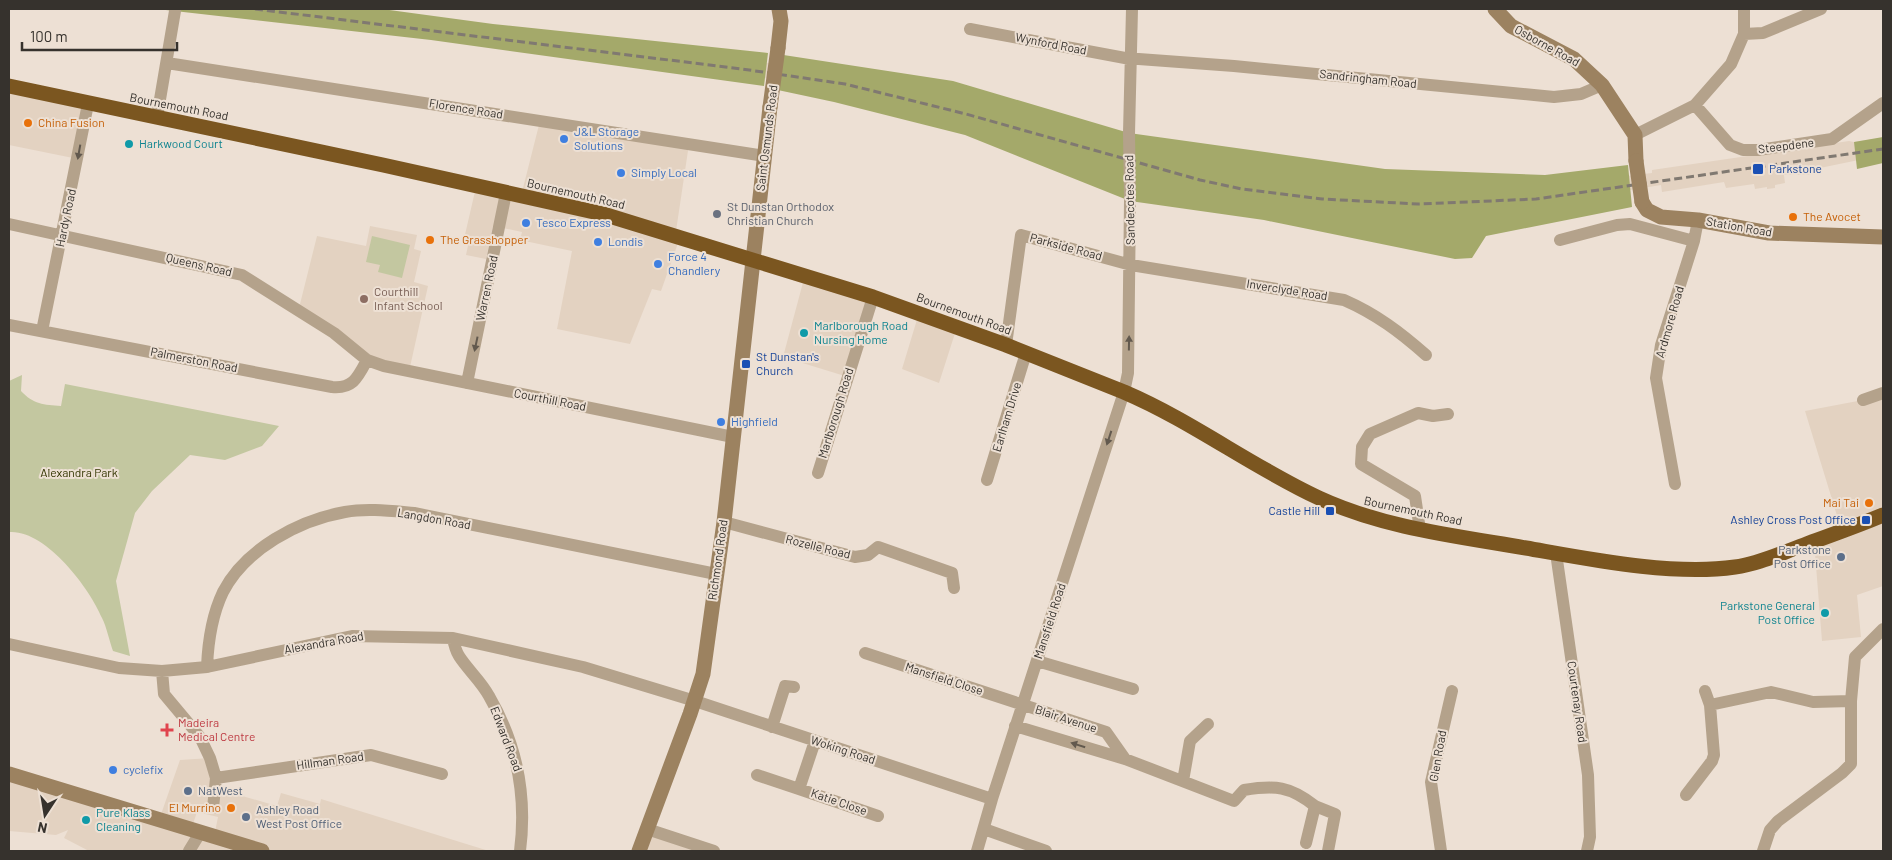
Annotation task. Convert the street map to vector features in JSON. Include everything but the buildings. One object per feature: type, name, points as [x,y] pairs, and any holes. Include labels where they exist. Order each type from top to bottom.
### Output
[{"type":"highway","name":"Bournemouth Road","points":[[9,86],[376,163],[603,214],[753,258],[873,297],[1006,345],[1124,392],[1148,402],[1258,467],[1319,498],[1354,513],[1420,530],[1556,553],[1684,569],[1719,569],[1757,562],[1842,532],[1883,515]]},
{"type":"street","name":"Saint Osmunds Road","points":[[753,258],[781,21],[779,9]]},
{"type":"street","name":"Sandecotes Road","points":[[1124,392],[1128,373],[1130,265],[1129,133],[1132,9]]},
{"type":"street","name":"Osborne Road","points":[[1494,9],[1511,26],[1574,59],[1602,84],[1635,135]]},
{"type":"street","points":[[1635,135],[1695,105],[1730,64],[1744,34],[1744,9]]},
{"type":"street","points":[[1744,34],[1763,33],[1806,11],[1821,9]]},
{"type":"street","points":[[157,118],[175,11]]},
{"type":"street","name":"Wynford Road","points":[[970,29],[1125,58],[1132,57]]},
{"type":"street","name":"Sandringham Road","points":[[1132,57],[1554,97],[1581,94],[1602,84]]},
{"type":"street","name":"Florence Road","points":[[167,63],[765,156]]},
{"type":"street","name":"Steepdene","points":[[1695,105],[1730,145],[1743,150],[1758,150],[1832,139],[1883,103]]},
{"type":"street","name":"Hardy Road","points":[[42,331],[63,235],[88,104]]},
{"type":"street","name":"Station Road","points":[[1635,135],[1636,161],[1642,202],[1647,210],[1661,217],[1698,220],[1769,233],[1883,237]]},
{"type":"street","name":"Warren Road","points":[[467,383],[506,193]]},
{"type":"street","name":"Ardmore Road","points":[[1676,484],[1656,378],[1661,345],[1694,242],[1698,220]]},
{"type":"street","name":"Queens Road","points":[[9,224],[242,275],[334,333],[367,360]]},
{"type":"street","points":[[1560,240],[1617,225],[1630,224],[1694,242]]},
{"type":"street","name":"Parkside Road","points":[[1006,345],[1021,235],[1130,265]]},
{"type":"street","name":"Richmond Road","points":[[639,851],[695,701],[703,674],[724,522],[753,258]]},
{"type":"street","name":"Inverclyde Road","points":[[1130,265],[1344,300],[1368,310],[1391,325],[1426,355]]},
{"type":"street","name":"Marlborough Road","points":[[818,473],[873,297]]},
{"type":"street","name":"Palmerston Road","points":[[9,325],[340,388],[354,381],[367,360]]},
{"type":"street","name":"Earlham Drive","points":[[987,480],[1026,353]]},
{"type":"street","name":"Courthill Road","points":[[367,360],[467,383],[733,437]]},
{"type":"street","name":"Mansfield Road","points":[[977,851],[992,799],[1124,392]]},
{"type":"street","points":[[1863,400],[1883,393]]},
{"type":"street","points":[[1420,530],[1415,496],[1361,464],[1362,447],[1370,434],[1418,413],[1433,416],[1448,414]]},
{"type":"street","name":"Langdon Road","points":[[207,667],[208,650],[224,592],[240,570],[277,536],[310,521],[345,512],[376,510],[414,513],[716,574]]},
{"type":"street","name":"Rozelle Road","points":[[724,522],[855,557],[868,555],[878,547],[952,573],[954,588]]},
{"type":"street","name":"Courtenay Road","points":[[1556,553],[1588,775],[1590,837],[1587,851]]},
{"type":"street","points":[[1763,851],[1770,830],[1778,821],[1842,773],[1851,764],[1851,701],[1855,657],[1883,628]]},
{"type":"street","name":"Alexandra Road","points":[[9,644],[119,668],[162,671],[207,667],[352,636],[453,638],[583,667],[695,701]]},
{"type":"street","name":"Edward Road","points":[[453,638],[458,656],[489,695],[514,755],[520,777],[522,806],[520,851]]},
{"type":"street","name":"Mansfield Close","points":[[865,653],[1023,704]]},
{"type":"street","points":[[1037,661],[1133,689]]},
{"type":"street","points":[[162,671],[164,694],[200,737],[216,778],[212,808]]},
{"type":"street","points":[[772,728],[785,686],[794,686]]},
{"type":"street","name":"Glen Road","points":[[1441,851],[1432,782],[1452,691]]},
{"type":"street","points":[[1686,795],[1712,761],[1714,755],[1710,705],[1705,691]]},
{"type":"street","points":[[1710,705],[1771,692],[1812,702],[1851,701]]},
{"type":"street","name":"Woking Road","points":[[695,701],[772,728],[815,740],[992,799]]},
{"type":"street","name":"Blair Avenue","points":[[1023,704],[1106,732],[1125,759]]},
{"type":"street","points":[[1183,780],[1190,741],[1208,724]]},
{"type":"street","name":"Blair Avenue","points":[[1016,726],[1125,759],[1234,801],[1244,790],[1282,788],[1300,794],[1315,806]]},
{"type":"street","name":"Katie Close","points":[[800,788],[815,740]]},
{"type":"street","name":"Hillman Road","points":[[216,778],[371,755],[442,774]]},
{"type":"street","points":[[9,774],[262,851]]},
{"type":"street","name":"Katie Close","points":[[757,775],[878,816]]},
{"type":"street","points":[[1306,843],[1315,806],[1335,814],[1328,851]]},
{"type":"street","points":[[647,829],[714,851]]},
{"type":"street","points":[[984,829],[1046,851]]},
{"type":"street","points":[[189,851],[200,833]]},
{"type":"shaded area","points":[[207,9],[329,9],[719,55],[825,72],[907,90],[1212,174],[1271,184],[1325,190],[1440,195],[1499,191],[1652,173],[1652,170],[1849,141],[1883,138],[1883,155],[1815,169],[1815,175],[1784,175],[1785,183],[1775,185],[1775,188],[1767,189],[1767,187],[1755,189],[1754,184],[1726,188],[1724,182],[1662,192],[1661,185],[1545,204],[1479,210],[1415,211],[1357,208],[1223,192],[1168,179],[900,102],[796,82]]},
{"type":"shaded area","points":[[11,87],[88,104],[78,159],[9,145],[9,97]]},
{"type":"shaded area","points":[[540,121],[689,144],[676,231],[677,246],[661,291],[652,289],[630,344],[557,329],[572,251],[520,240],[522,232],[493,226],[486,259],[466,255],[469,241],[464,239],[476,187],[521,196]]},
{"type":"shaded area","name":"Courthill Infant School","points":[[370,226],[417,235],[414,249],[421,251],[414,282],[428,286],[410,367],[367,360],[298,312],[317,236],[366,246]]},
{"type":"shaded area","name":"Marlborough Road Nursing Home","points":[[805,275],[873,297],[848,377],[783,357]]},
{"type":"shaded area","points":[[919,313],[957,327],[939,383],[902,369]]},
{"type":"shaded area","points":[[1883,393],[1883,586],[1857,595],[1861,637],[1822,641],[1814,541],[1842,532],[1805,411],[1863,400]]},
{"type":"shaded area","points":[[210,758],[215,788],[277,806],[281,793],[320,804],[321,799],[489,851],[89,851],[64,838],[68,830],[56,835],[9,831],[9,774],[159,820],[180,760]],"holes":[[[197,812],[218,817],[214,837],[191,830]]]},
{"type":"shaded area","points":[[647,829],[714,851],[639,851]]},
{"type":"green space","points":[[157,9],[382,9],[493,24],[768,53],[764,86],[431,40]]},
{"type":"green space","points":[[777,54],[953,81],[1129,133],[1385,169],[1545,175],[1628,165],[1632,207],[1486,236],[1472,258],[1455,259],[1264,220],[1130,201],[965,135],[834,102],[773,89]]},
{"type":"green space","points":[[1883,137],[1883,163],[1857,169],[1854,142]]},
{"type":"green space","points":[[372,236],[410,245],[402,278],[378,272],[380,265],[366,262]]},
{"type":"green space","name":"Alexandra Park","points":[[22,375],[21,391],[30,399],[44,404],[61,406],[65,384],[279,426],[262,446],[225,460],[190,455],[152,491],[135,513],[116,581],[130,656],[113,651],[96,606],[77,577],[64,563],[37,540],[23,534],[9,532],[9,381]]},
{"type":"railway","points":[[255,9],[742,69],[845,84],[966,114],[1200,180],[1242,189],[1322,199],[1418,204],[1536,199],[1883,149]]},
{"type":"place","name":"China Fusion","points":[[28,123]]},
{"type":"place","name":"J&L Storage Solutions","points":[[564,139]]},
{"type":"place","name":"Harkwood Court","points":[[129,144]]},
{"type":"place","name":"Parkstone","points":[[1758,169]]},
{"type":"place","name":"Simply Local","points":[[621,173]]},
{"type":"place","name":"St Dunstan Orthodox Christian Church","points":[[717,214]]},
{"type":"place","name":"The Avocet","points":[[1793,217]]},
{"type":"place","name":"Tesco Express","points":[[526,223]]},
{"type":"place","name":"The Grasshopper","points":[[430,240]]},
{"type":"place","name":"Londis","points":[[598,242]]},
{"type":"place","name":"Force 4 Chandlery","points":[[658,264]]},
{"type":"place","name":"Courthill Infant School","points":[[364,299]]},
{"type":"place","name":"Marlborough Road Nursing Home","points":[[804,333]]},
{"type":"place","name":"St Dunstan's Church","points":[[746,364]]},
{"type":"place","name":"Highfield","points":[[721,422]]},
{"type":"place","name":"Mai Tai","points":[[1869,503]]},
{"type":"place","name":"Castle Hill","points":[[1330,511]]},
{"type":"place","name":"Ashley Cross Post Office","points":[[1866,520]]},
{"type":"place","name":"Parkstone Post Office","points":[[1841,557]]},
{"type":"place","name":"Parkstone General Post Office","points":[[1825,613]]},
{"type":"place","name":"Madeira Medical Centre","points":[[167,730]]},
{"type":"place","name":"cyclefix","points":[[113,770]]},
{"type":"place","name":"NatWest","points":[[188,791]]},
{"type":"place","name":"El Murrino","points":[[231,808]]},
{"type":"place","name":"Ashley Road West Post Office","points":[[246,817]]},
{"type":"place","name":"Pure Klass Cleaning","points":[[86,820]]}]
